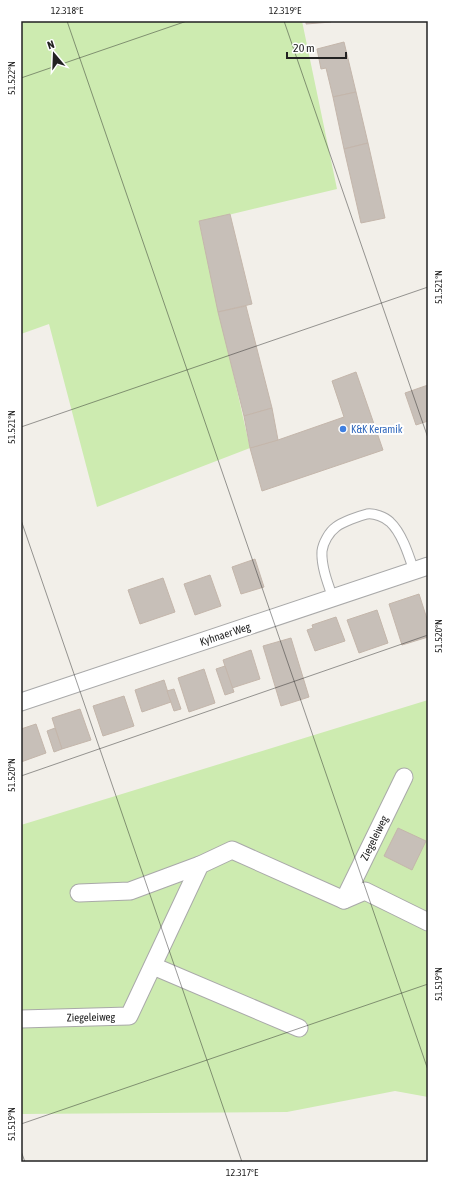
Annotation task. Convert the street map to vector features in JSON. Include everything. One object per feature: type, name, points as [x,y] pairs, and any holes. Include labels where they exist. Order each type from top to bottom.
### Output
[{"type":"street","name":"Kyhnaer Weg","points":[[21,702],[421,569]]},
{"type":"street","name":"Ziegeleiweg","points":[[344,900],[404,777]]},
{"type":"street","points":[[79,894],[130,891],[200,865],[232,850],[344,900],[365,891],[428,922]]},
{"type":"street","name":"Ziegeleiweg","points":[[21,1019],[129,1016],[200,865]]},
{"type":"street","points":[[153,966],[299,1028]]},
{"type":"lane","points":[[333,598],[323,562],[322,550],[325,541],[335,527],[349,520],[368,514],[379,516],[390,522],[421,569]]},
{"type":"green space","points":[[21,21],[302,21],[337,189],[199,222],[250,448],[97,507],[49,324],[21,334]]},
{"type":"green space","points":[[428,700],[428,1097],[395,1091],[287,1112],[21,1114],[21,825]]},
{"type":"building","points":[[306,21],[331,21],[331,22],[306,24]]},
{"type":"building","points":[[344,42],[356,92],[333,97],[326,68],[321,69],[317,49]]},
{"type":"building","points":[[356,92],[368,143],[344,149],[333,97]]},
{"type":"building","points":[[368,143],[385,218],[361,223],[344,149]]},
{"type":"building","points":[[230,214],[252,304],[218,312],[199,221]]},
{"type":"building","points":[[246,306],[272,408],[244,416],[218,312]]},
{"type":"building","name":"K&K Keramik","points":[[356,372],[383,450],[262,491],[250,448],[344,417],[332,381]]},
{"type":"building","points":[[428,385],[428,421],[416,425],[405,393]]},
{"type":"building","points":[[272,408],[278,440],[250,448],[244,416]]},
{"type":"building","points":[[255,559],[264,587],[241,594],[232,567]]},
{"type":"building","points":[[210,575],[221,606],[195,615],[184,584]]},
{"type":"building","points":[[163,578],[175,612],[140,624],[128,590]]},
{"type":"building","points":[[419,594],[428,622],[428,637],[402,645],[389,604]]},
{"type":"building","points":[[377,610],[388,643],[359,653],[347,620]]},
{"type":"building","points":[[336,617],[345,641],[315,651],[307,630],[313,628],[312,625]]},
{"type":"building","points":[[291,638],[309,697],[281,706],[263,646]]},
{"type":"building","points":[[251,650],[260,679],[232,688],[223,660]]},
{"type":"building","points":[[225,666],[234,692],[225,695],[216,669]]},
{"type":"building","points":[[204,669],[215,703],[189,712],[178,678]]},
{"type":"building","points":[[164,680],[171,702],[142,712],[135,690]]},
{"type":"building","points":[[174,689],[181,709],[174,711],[167,691]]},
{"type":"building","points":[[124,696],[134,726],[103,736],[93,706]]},
{"type":"building","points":[[80,709],[91,740],[62,749],[52,718]]},
{"type":"building","points":[[36,724],[46,753],[21,762],[21,729]]},
{"type":"building","points":[[55,728],[62,749],[54,752],[47,731]]},
{"type":"building","points":[[398,828],[426,841],[412,870],[384,856]]},
{"type":"place","name":"K&K Keramik","points":[[343,429]]}]
